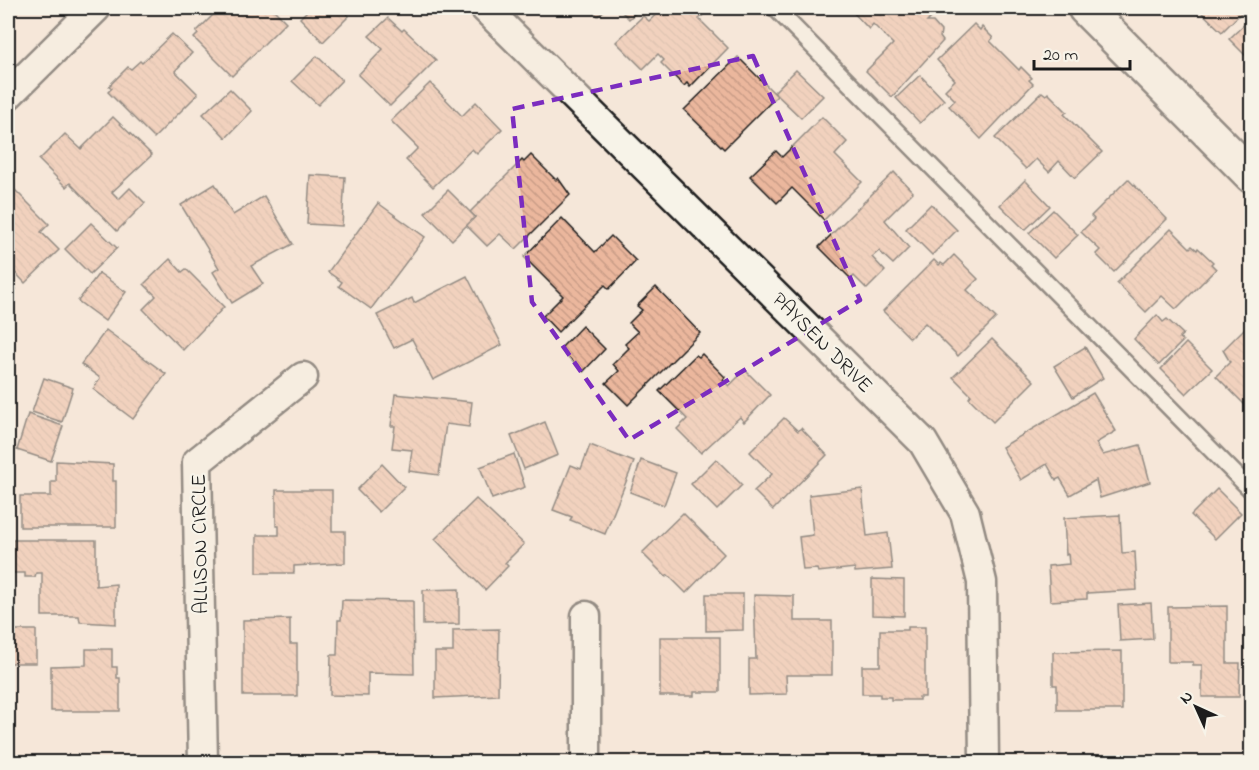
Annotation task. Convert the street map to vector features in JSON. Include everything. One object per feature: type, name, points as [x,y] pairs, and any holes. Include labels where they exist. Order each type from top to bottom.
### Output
[{"type":"main road","points":[[1085,8],[1251,176]]},
{"type":"street","points":[[8,95],[96,8]]},
{"type":"street","name":"PAYSEN DRIVE","points":[[484,8],[923,442],[965,513],[982,582],[984,762]]},
{"type":"street","name":"ALLISON CIRCLE","points":[[203,762],[197,462],[303,377]]},
{"type":"street","points":[[586,616],[586,762]]},
{"type":"lane","points":[[775,8],[1251,491]]},
{"type":"highlighted area","points":[[753,56],[860,300],[629,440],[532,302],[512,109]]},
{"type":"building","points":[[225,8],[272,8],[286,22],[232,76],[194,38],[198,34],[196,32],[217,11],[219,13]]},
{"type":"building","points":[[310,8],[341,8],[349,16],[323,42],[300,18]]},
{"type":"building","points":[[590,8],[607,8],[598,16]]},
{"type":"building","points":[[618,8],[641,8],[629,19]]},
{"type":"building","points":[[663,8],[705,8],[708,10],[699,19],[728,48],[690,87],[687,83],[684,86],[661,63],[664,60],[658,54],[643,69],[616,42],[643,16],[649,21]]},
{"type":"building","points":[[856,8],[941,8],[927,22],[933,22],[941,31],[940,37],[943,41],[892,97],[866,71],[893,44],[873,24],[869,29],[852,11]]},
{"type":"building","points":[[1197,8],[1246,8],[1222,32]]},
{"type":"building","points":[[1252,17],[1252,62],[1229,39]]},
{"type":"building","points":[[388,18],[402,31],[404,29],[436,60],[390,106],[358,75],[383,49],[369,36]]},
{"type":"building","points":[[974,24],[980,30],[982,27],[993,38],[990,41],[1019,70],[1021,67],[1032,78],[1029,80],[1033,84],[981,139],[949,106],[955,100],[945,90],[955,80],[937,60]]},
{"type":"building","points":[[172,34],[192,53],[175,71],[198,94],[154,138],[108,92],[112,88],[109,86],[128,67],[131,69],[140,61],[142,63]]},
{"type":"building","points":[[317,56],[342,80],[318,105],[292,81]]},
{"type":"building","points":[[738,57],[777,96],[724,149],[684,110]]},
{"type":"building","points":[[796,70],[823,96],[801,118],[774,92]]},
{"type":"building","points":[[920,75],[944,100],[920,123],[896,98]]},
{"type":"building","points":[[430,83],[462,116],[476,102],[502,129],[477,154],[472,149],[433,187],[406,160],[418,148],[391,121]]},
{"type":"building","points":[[230,89],[252,111],[226,138],[203,114]]},
{"type":"building","points":[[1042,92],[1046,95],[1048,93],[1067,112],[1064,114],[1102,152],[1075,178],[1059,161],[1049,172],[1036,159],[1026,169],[995,138]]},
{"type":"building","points":[[113,117],[152,155],[112,192],[119,199],[130,188],[145,203],[117,231],[70,183],[66,187],[39,160],[65,134],[81,149]]},
{"type":"building","points":[[822,117],[847,142],[835,155],[862,182],[824,220],[792,188],[777,203],[750,176],[776,151],[782,157]]},
{"type":"building","points":[[531,155],[556,180],[558,178],[570,195],[516,249],[500,234],[487,246],[466,225],[475,217],[470,212],[522,160],[524,162]]},
{"type":"building","points":[[894,172],[913,192],[885,220],[909,248],[893,264],[879,251],[872,257],[885,271],[867,289],[854,276],[851,279],[819,247]]},
{"type":"building","points":[[310,175],[345,177],[342,226],[307,224]]},
{"type":"building","points":[[1128,179],[1167,219],[1114,272],[1096,254],[1100,250],[1081,232],[1094,219],[1091,216]]},
{"type":"building","points":[[1025,180],[1050,206],[1025,230],[1000,205]]},
{"type":"building","points":[[215,184],[233,215],[264,196],[293,244],[251,266],[263,284],[232,303],[213,272],[219,268],[181,205]]},
{"type":"building","points":[[15,190],[49,224],[41,232],[59,250],[25,283],[8,265],[8,197]]},
{"type":"building","points":[[448,190],[475,217],[452,240],[425,213]]},
{"type":"building","points":[[378,203],[425,237],[371,309],[339,286],[342,282],[328,272]]},
{"type":"building","points":[[931,204],[957,230],[932,255],[906,229]]},
{"type":"building","points":[[1053,210],[1078,235],[1054,258],[1029,233]]},
{"type":"building","points":[[562,218],[595,252],[611,236],[636,261],[609,289],[605,285],[558,332],[543,316],[563,296],[524,257]]},
{"type":"building","points":[[91,223],[117,248],[90,274],[65,249]]},
{"type":"building","points":[[1171,229],[1190,248],[1192,246],[1197,250],[1198,248],[1213,262],[1211,264],[1216,269],[1176,309],[1162,296],[1146,312],[1117,283]]},
{"type":"building","points":[[954,255],[978,279],[967,290],[996,318],[958,356],[925,323],[910,338],[883,311],[934,260],[939,265],[941,263],[944,265]]},
{"type":"building","points":[[170,259],[182,272],[186,269],[224,307],[183,350],[143,309],[156,296],[144,284]]},
{"type":"building","points":[[99,273],[126,292],[105,321],[78,301]]},
{"type":"building","points":[[467,276],[502,345],[433,380],[412,339],[394,348],[377,315],[412,298],[414,303]]},
{"type":"building","points":[[8,280],[16,289],[8,297]]},
{"type":"building","points":[[656,287],[700,333],[628,405],[606,383],[619,371],[613,364],[629,348],[625,344],[638,332],[629,323],[642,310],[637,306]]},
{"type":"building","points":[[1157,315],[1163,322],[1167,319],[1183,334],[1179,338],[1183,341],[1159,365],[1134,339]]},
{"type":"building","points":[[1252,321],[1252,403],[1247,407],[1216,376],[1230,362],[1223,350]]},
{"type":"building","points":[[582,326],[605,349],[583,372],[560,349]]},
{"type":"building","points":[[106,330],[166,374],[133,419],[93,389],[100,378],[81,364]]},
{"type":"building","points":[[992,339],[1034,381],[993,422],[969,398],[971,395],[953,377]]},
{"type":"building","points":[[1186,343],[1212,369],[1186,394],[1161,369]]},
{"type":"building","points":[[1085,347],[1103,378],[1073,397],[1054,366]]},
{"type":"building","points":[[702,354],[725,377],[723,380],[729,386],[745,370],[770,395],[744,422],[740,417],[701,453],[677,429],[687,419],[659,391],[696,355],[699,357]]},
{"type":"building","points":[[44,378],[73,388],[62,422],[32,412]]},
{"type":"building","points":[[1093,393],[1116,431],[1096,443],[1103,455],[1140,445],[1150,482],[1100,498],[1096,480],[1070,495],[1060,478],[1056,480],[1047,464],[1021,480],[1002,447]]},
{"type":"building","points":[[395,394],[472,402],[469,427],[446,424],[439,475],[409,471],[412,450],[392,448],[395,426],[391,426]]},
{"type":"building","points":[[28,414],[63,426],[51,461],[17,450]]},
{"type":"building","points":[[784,418],[798,431],[801,428],[827,455],[773,510],[754,491],[772,474],[750,452]]},
{"type":"building","points":[[545,422],[558,455],[524,469],[511,436]]},
{"type":"building","points":[[590,445],[634,462],[605,534],[570,520],[572,517],[553,510],[571,465],[581,469]]},
{"type":"building","points":[[514,454],[525,487],[492,499],[480,467]]},
{"type":"building","points":[[716,459],[742,485],[717,510],[691,484]]},
{"type":"building","points":[[641,460],[676,473],[664,505],[630,492]]},
{"type":"building","points":[[56,461],[113,464],[113,481],[116,481],[116,527],[20,527],[20,496],[51,496],[51,482],[56,482]]},
{"type":"building","points":[[382,464],[404,487],[379,512],[357,490]]},
{"type":"building","points":[[862,489],[867,536],[888,533],[892,569],[855,572],[855,568],[818,572],[817,569],[803,570],[799,537],[813,535],[809,495]]},
{"type":"building","points":[[1217,489],[1241,513],[1215,539],[1191,515]]},
{"type":"building","points":[[276,490],[332,490],[332,531],[345,531],[345,563],[294,566],[294,573],[257,573],[257,535],[279,535],[279,526],[276,526]]},
{"type":"building","points":[[476,499],[524,544],[505,563],[508,566],[485,590],[435,539]]},
{"type":"building","points":[[683,513],[724,554],[686,593],[642,553]]},
{"type":"building","points":[[1120,515],[1122,553],[1135,552],[1137,590],[1087,593],[1087,599],[1050,601],[1048,566],[1069,564],[1068,554],[1066,555],[1064,518]]},
{"type":"building","points":[[13,540],[96,540],[96,586],[116,584],[116,624],[80,622],[79,616],[42,616],[42,573],[36,573],[35,577],[25,577],[25,573],[13,573]]},
{"type":"building","points":[[872,579],[904,580],[904,616],[872,615]]},
{"type":"building","points":[[459,589],[459,624],[423,625],[423,590]]},
{"type":"building","points":[[706,594],[743,594],[743,630],[706,631]]},
{"type":"building","points":[[754,595],[794,596],[794,621],[832,621],[832,675],[786,675],[787,694],[749,695],[749,659],[756,659]]},
{"type":"building","points":[[342,600],[413,601],[414,674],[368,673],[368,696],[330,695],[331,655],[337,655],[338,620],[341,620]]},
{"type":"building","points":[[1151,603],[1153,639],[1120,641],[1118,605]]},
{"type":"building","points":[[1227,606],[1227,663],[1240,663],[1239,697],[1202,697],[1202,665],[1193,665],[1193,662],[1168,662],[1168,607]]},
{"type":"building","points":[[290,619],[290,644],[297,644],[297,696],[243,696],[243,620]]},
{"type":"building","points":[[908,627],[925,627],[925,697],[919,697],[919,700],[891,700],[891,697],[880,697],[880,694],[862,694],[862,666],[880,666],[880,630],[908,630]]},
{"type":"building","points":[[499,629],[498,695],[435,698],[435,652],[453,652],[453,630]]},
{"type":"building","points":[[8,630],[36,630],[36,663],[8,663]]},
{"type":"building","points":[[660,637],[720,637],[720,692],[694,692],[694,696],[660,696]]},
{"type":"building","points":[[86,649],[112,649],[112,667],[117,667],[117,678],[120,678],[120,711],[51,711],[51,666],[86,665]]},
{"type":"building","points":[[1122,651],[1122,710],[1057,710],[1057,685],[1053,685],[1053,652]]}]
